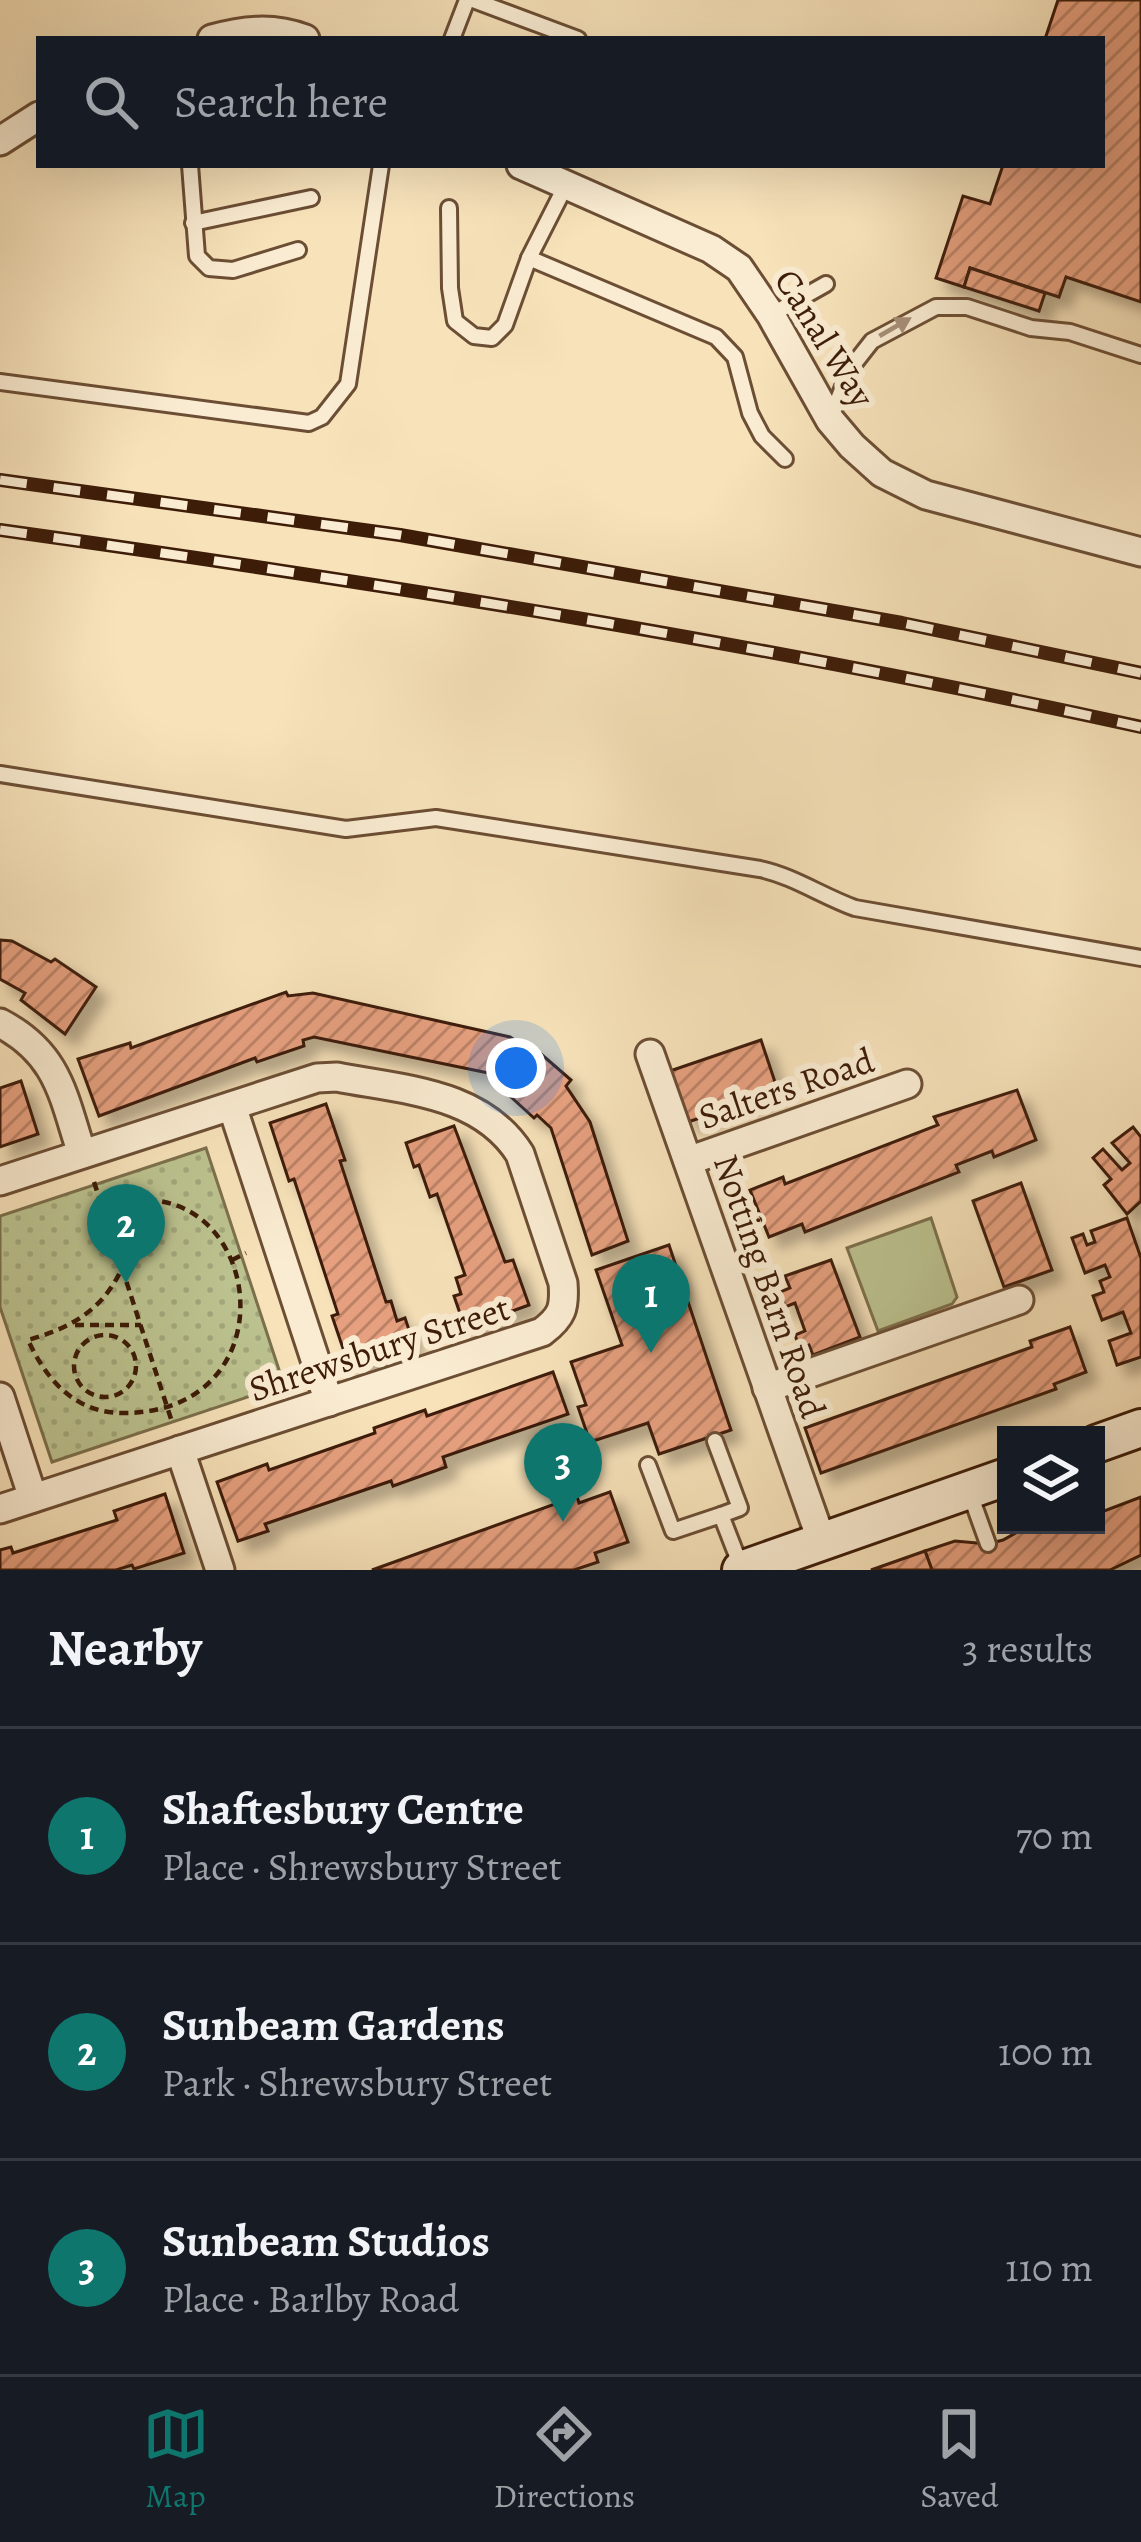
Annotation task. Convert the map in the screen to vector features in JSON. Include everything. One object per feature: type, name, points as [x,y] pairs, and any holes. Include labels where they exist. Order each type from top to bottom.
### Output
[{"type":"street","points":[[223,36],[242,31],[294,36]]},
{"type":"street","points":[[0,142],[36,118]]},
{"type":"street","name":"Canal Way","points":[[528,168],[720,255],[739,268],[830,420],[852,446],[904,486],[1141,552]]},
{"type":"street","points":[[0,1023],[44,1054],[56,1072],[87,1165]]},
{"type":"street","name":"Notting Barn Road","points":[[650,1054],[822,1542]]},
{"type":"street","name":"Shrewsbury Street","points":[[0,1181],[87,1165],[232,1106],[317,1078],[337,1077],[466,1103],[520,1154],[562,1283],[565,1306],[542,1332],[329,1402],[177,1438],[0,1509]]},
{"type":"street","name":"Salters Road","points":[[688,1161],[908,1084]]},
{"type":"street","points":[[232,1106],[329,1402]]},
{"type":"street","points":[[767,1388],[1019,1300]]},
{"type":"street","points":[[0,1397],[33,1498]]},
{"type":"street","points":[[1105,1441],[1141,1428]]},
{"type":"street","points":[[177,1438],[220,1570]]},
{"type":"street","points":[[742,1570],[997,1480]]},
{"type":"lane","points":[[453,36],[470,0],[570,36]]},
{"type":"lane","points":[[190,168],[197,256],[208,268],[233,270],[298,250]]},
{"type":"lane","points":[[0,382],[309,423],[322,417],[348,384],[381,168]]},
{"type":"lane","points":[[448,208],[455,321],[474,336],[492,338],[505,325],[529,258],[566,185]]},
{"type":"lane","points":[[193,223],[310,199]]},
{"type":"lane","points":[[529,258],[716,337],[735,357],[750,413],[762,436],[785,459]]},
{"type":"lane","points":[[771,315],[826,284]]},
{"type":"lane","points":[[830,420],[850,369],[872,340],[936,307],[967,307],[1141,355]]},
{"type":"lane","points":[[0,774],[326,827],[346,829],[436,818],[760,868],[787,875],[855,908],[1141,958]]},
{"type":"lane","points":[[648,1465],[673,1532],[722,1515],[740,1508],[715,1441]]},
{"type":"lane","points":[[969,1491],[988,1544]]},
{"type":"lane","points":[[722,1515],[742,1570]]},
{"type":"path","points":[[87,1165],[177,1438]]},
{"type":"path","points":[[103,1207],[137,1197],[199,1216],[239,1274],[242,1300],[237,1340],[222,1370],[198,1393],[168,1408],[112,1413],[79,1403],[42,1370],[28,1340],[70,1325],[99,1306],[122,1268]]},
{"type":"path","points":[[232,1259],[246,1253]]},
{"type":"path","points":[[111,1335],[112,1324]]},
{"type":"path","points":[[70,1325],[141,1325]]},
{"type":"path","points":[[97,1335],[111,1335],[131,1348],[136,1373],[122,1393],[98,1397],[85,1391],[73,1367],[76,1353],[97,1335]]},
{"type":"path","points":[[95,1407],[98,1397]]},
{"type":"green space","points":[[206,1148],[284,1385],[52,1462],[0,1307],[0,1216]]},
{"type":"green space","points":[[931,1218],[957,1297],[952,1304],[878,1331],[847,1248]]},
{"type":"building","points":[[1058,0],[1141,0],[1141,302],[1066,277],[1059,297],[970,268],[964,287],[936,278],[963,196],[990,204],[1002,168],[1105,168],[1105,36],[1046,36]]},
{"type":"building","points":[[970,268],[1045,293],[1039,311],[964,287]]},
{"type":"building","points":[[0,940],[12,941],[51,962],[55,959],[96,987],[65,1034],[21,1000],[25,993],[0,979]]},
{"type":"building","points":[[286,992],[288,996],[313,993],[510,1037],[529,1050],[533,1047],[571,1080],[566,1086],[590,1122],[628,1241],[592,1255],[551,1128],[500,1087],[505,1082],[493,1074],[314,1037],[303,1040],[304,1046],[257,1062],[255,1058],[99,1116],[78,1059],[130,1043],[131,1048]]},
{"type":"building","points":[[761,1040],[778,1091],[688,1122],[670,1071]]},
{"type":"building","points":[[21,1081],[38,1134],[0,1147],[0,1088]]},
{"type":"building","points":[[1017,1090],[1036,1140],[994,1157],[992,1151],[956,1165],[959,1172],[805,1232],[802,1224],[769,1237],[750,1190],[783,1177],[785,1184],[938,1125],[934,1117]]},
{"type":"building","points":[[326,1104],[386,1302],[391,1301],[397,1321],[405,1318],[414,1345],[349,1366],[332,1316],[338,1314],[294,1179],[289,1181],[270,1123]]},
{"type":"building","points":[[454,1126],[505,1262],[513,1260],[529,1305],[465,1328],[454,1296],[461,1294],[456,1278],[465,1275],[437,1194],[430,1197],[406,1143]]},
{"type":"building","points":[[1133,1127],[1141,1137],[1141,1201],[1127,1214],[1104,1185],[1111,1179],[1093,1158],[1103,1149],[1122,1170],[1130,1163],[1112,1143]]},
{"type":"building","points":[[1021,1183],[1052,1270],[1004,1287],[973,1201]]},
{"type":"building","points":[[1127,1218],[1141,1258],[1141,1357],[1117,1365],[1109,1341],[1131,1333],[1123,1312],[1102,1320],[1093,1296],[1104,1292],[1100,1281],[1110,1277],[1105,1265],[1085,1273],[1072,1238],[1083,1234],[1087,1245],[1095,1242],[1091,1231]]},
{"type":"building","points":[[669,1245],[731,1430],[659,1454],[648,1423],[590,1442],[578,1407],[586,1405],[571,1362],[622,1345],[596,1270]]},
{"type":"building","points":[[831,1260],[860,1337],[813,1355],[809,1345],[800,1349],[795,1335],[805,1331],[795,1303],[785,1307],[780,1292],[790,1288],[785,1276]]},
{"type":"building","points":[[1070,1327],[1086,1372],[1054,1384],[1056,1389],[821,1473],[805,1428],[1032,1347],[1030,1341]]},
{"type":"building","points":[[553,1372],[568,1414],[443,1457],[446,1467],[265,1524],[268,1531],[238,1541],[217,1482],[267,1464],[269,1470],[425,1410],[427,1416]]},
{"type":"building","points":[[610,1492],[628,1542],[595,1553],[598,1562],[574,1570],[372,1570],[577,1496],[579,1503]]},
{"type":"building","points":[[165,1494],[184,1553],[134,1569],[132,1565],[116,1570],[0,1570],[0,1550],[11,1547],[13,1553],[117,1520],[114,1511]]},
{"type":"building","points":[[1141,1497],[1141,1555],[1110,1570],[932,1570],[925,1551],[955,1541],[988,1544],[1014,1534],[1105,1534],[1105,1511]]},
{"type":"building","points":[[925,1551],[932,1570],[871,1570]]},
{"type":"railway","points":[[0,480],[400,535],[902,623],[1141,673]]},
{"type":"railway","points":[[0,530],[572,617],[1141,727]]},
{"type":"place","name":"Sunbeam Gardens","points":[[126,1283]]},
{"type":"place","name":"Shaftesbury Centre","points":[[651,1353]]},
{"type":"place","name":"Sunbeam Studios","points":[[563,1522]]}]
